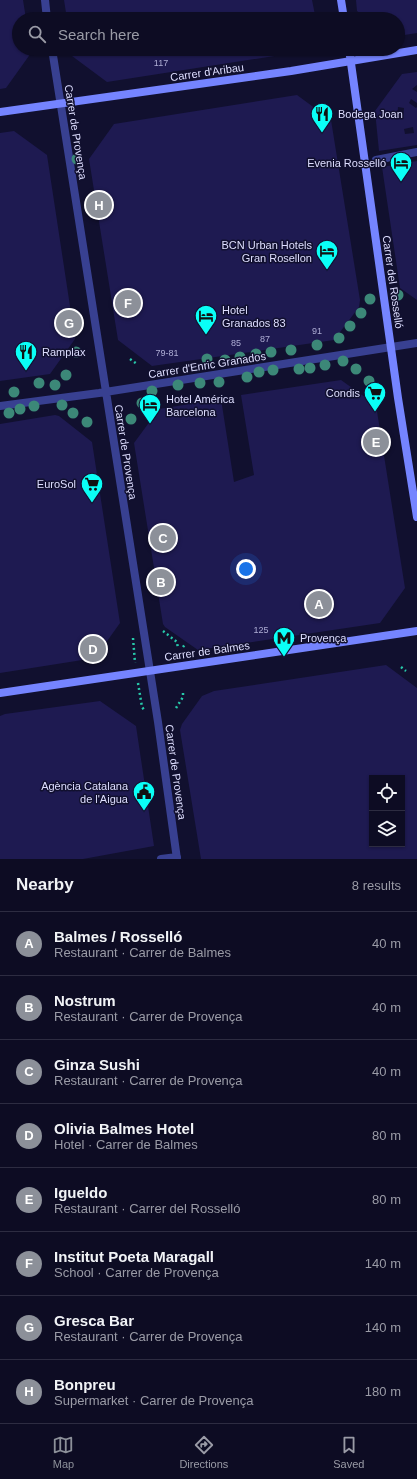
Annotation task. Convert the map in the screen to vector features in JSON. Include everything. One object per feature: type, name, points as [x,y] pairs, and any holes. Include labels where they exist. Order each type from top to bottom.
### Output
[{"type":"main road","points":[[341,0],[343,12]]},
{"type":"main road","name":"Carrer d'Aribau","points":[[405,52],[417,50]]},
{"type":"main road","name":"Carrer del Rosselló","points":[[350,56],[398,398],[417,517]]},
{"type":"main road","name":"Carrer d'Aribau","points":[[0,112],[384,56]]},
{"type":"main road","name":"Carrer de Balmes","points":[[0,693],[417,631]]},
{"type":"street","points":[[45,0],[46,12]]},
{"type":"street","name":"Carrer de Provença","points":[[53,56],[150,671],[177,858]]},
{"type":"street","points":[[376,160],[417,152]]},
{"type":"street","name":"Carrer d'Enric Granados","points":[[0,406],[106,392],[417,343]]},
{"type":"street","points":[[161,859],[177,858]]},
{"type":"path","points":[[130,359],[137,364]]},
{"type":"path","points":[[163,632],[177,642],[178,649]]},
{"type":"path","points":[[183,647],[186,643]]},
{"type":"path","points":[[133,647],[142,707]]},
{"type":"path","points":[[401,667],[406,671]]},
{"type":"path","points":[[176,708],[183,697],[183,690]]},
{"type":"building","points":[[0,0],[23,0],[25,12],[12,12],[12,56],[29,56],[6,88],[0,89]]},
{"type":"building","points":[[64,0],[312,0],[314,12],[66,12]]},
{"type":"building","points":[[356,0],[417,0],[417,33],[405,35],[405,12],[357,11]]},
{"type":"building","points":[[72,56],[274,56],[107,82]]},
{"type":"building","points":[[417,72],[417,85],[412,89],[417,92],[417,103],[411,99],[409,103],[416,108],[417,107],[417,145],[379,151],[375,111],[402,74]],"holes":[[[398,107],[404,108],[403,119],[397,119]],[[413,127],[414,133],[405,134],[404,129]]]},
{"type":"building","points":[[297,95],[331,120],[360,300],[359,307],[334,340],[152,366],[118,340],[89,159],[114,124]]},
{"type":"building","points":[[14,131],[47,155],[75,339],[50,374],[0,381],[0,133]]},
{"type":"building","points":[[417,161],[417,300],[400,288],[382,167]]},
{"type":"building","points":[[341,380],[376,405],[405,588],[380,623],[198,650],[165,627],[163,624],[134,443],[159,409],[221,399],[234,482],[254,475],[241,395]]},
{"type":"building","points":[[55,415],[59,416],[92,442],[120,623],[95,658],[0,673],[0,424]]},
{"type":"building","points":[[386,665],[417,688],[417,859],[201,859],[180,730],[182,724],[202,696],[214,691]]},
{"type":"building","points":[[100,701],[136,726],[154,846],[83,859],[0,859],[0,716],[5,714]]},
{"type":"place","name":"Bodega Joan","points":[[322,134]]},
{"type":"place","name":"Evenia Rosselló","points":[[401,182]]},
{"type":"place","name":"Bonpreu","points":[[99,205]]},
{"type":"place","name":"BCN Urban Hotels Gran Rosellon","points":[[327,270]]},
{"type":"place","name":"Institut Poeta Maragall","points":[[128,303]]},
{"type":"place","name":"Gresca Bar","points":[[69,323]]},
{"type":"place","name":"Hotel Granados 83","points":[[206,336]]},
{"type":"place","name":"Ramplax","points":[[26,372]]},
{"type":"place","name":"Condis","points":[[375,412]]},
{"type":"place","name":"Hotel América Barcelona","points":[[150,424]]},
{"type":"place","name":"Igueldo","points":[[376,442]]},
{"type":"place","name":"EuroSol","points":[[92,504]]},
{"type":"place","name":"Ginza Sushi","points":[[163,538]]},
{"type":"place","name":"Nostrum","points":[[161,582]]},
{"type":"place","name":"Balmes / Rosselló","points":[[319,604]]},
{"type":"place","name":"Olivia Balmes Hotel","points":[[93,649]]},
{"type":"place","name":"Provença","points":[[284,658]]},
{"type":"place","name":"Agència Catalana de l'Aigua","points":[[144,812]]}]
